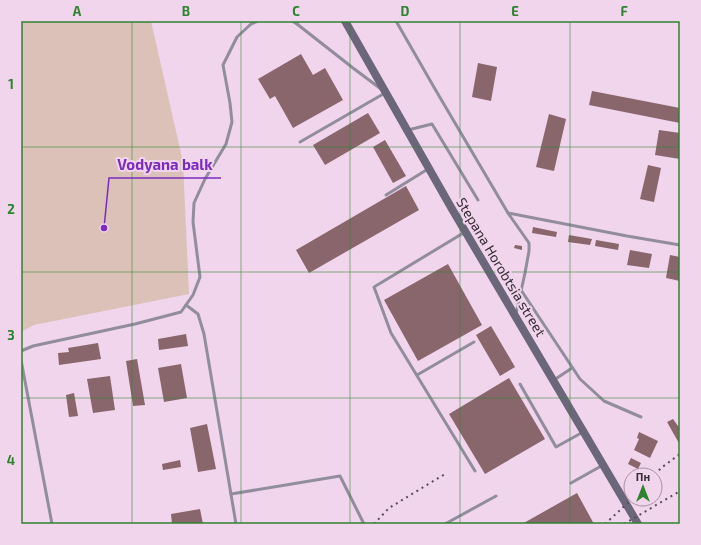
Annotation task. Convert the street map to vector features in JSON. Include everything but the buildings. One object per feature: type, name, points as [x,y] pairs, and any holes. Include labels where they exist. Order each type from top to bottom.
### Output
[{"type":"main road","name":"Stepana Horobtsia street","points":[[345,21],[429,169],[638,524]]},
{"type":"lane","points":[[21,351],[33,346],[135,324],[181,312],[193,294],[200,277],[193,222],[194,203],[205,179],[226,144],[232,122],[223,66],[236,37],[251,24],[258,21]]},
{"type":"lane","points":[[292,21],[298,23],[386,93],[300,142]]},
{"type":"lane","points":[[396,21],[508,213],[529,243],[529,251],[515,315]]},
{"type":"lane","points":[[408,130],[432,124],[478,200]]},
{"type":"lane","points":[[386,195],[429,169]]},
{"type":"lane","points":[[508,213],[680,245]]},
{"type":"lane","points":[[466,232],[374,287],[391,333],[475,471]]},
{"type":"lane","points":[[521,290],[580,379],[604,401],[641,418]]},
{"type":"lane","points":[[186,305],[198,314],[204,334],[236,524]]},
{"type":"lane","points":[[416,375],[474,342]]},
{"type":"lane","points":[[21,360],[52,524]]},
{"type":"lane","points":[[554,380],[572,368]]},
{"type":"lane","points":[[520,384],[556,447],[584,432]]},
{"type":"lane","points":[[571,483],[603,465]]},
{"type":"lane","points":[[231,494],[340,476],[364,524]]},
{"type":"lane","points":[[444,524],[496,496]]},
{"type":"shaded area","points":[[21,21],[151,21],[183,162],[189,294],[34,325],[21,332]]},
{"type":"railway","points":[[662,467],[680,454]]},
{"type":"railway","points":[[374,524],[389,508],[445,474]]},
{"type":"railway","points":[[624,524],[680,491]]},
{"type":"railway","points":[[605,524],[623,507]]},
{"type":"place","name":"Vodyana balk","points":[[104,228]]}]
